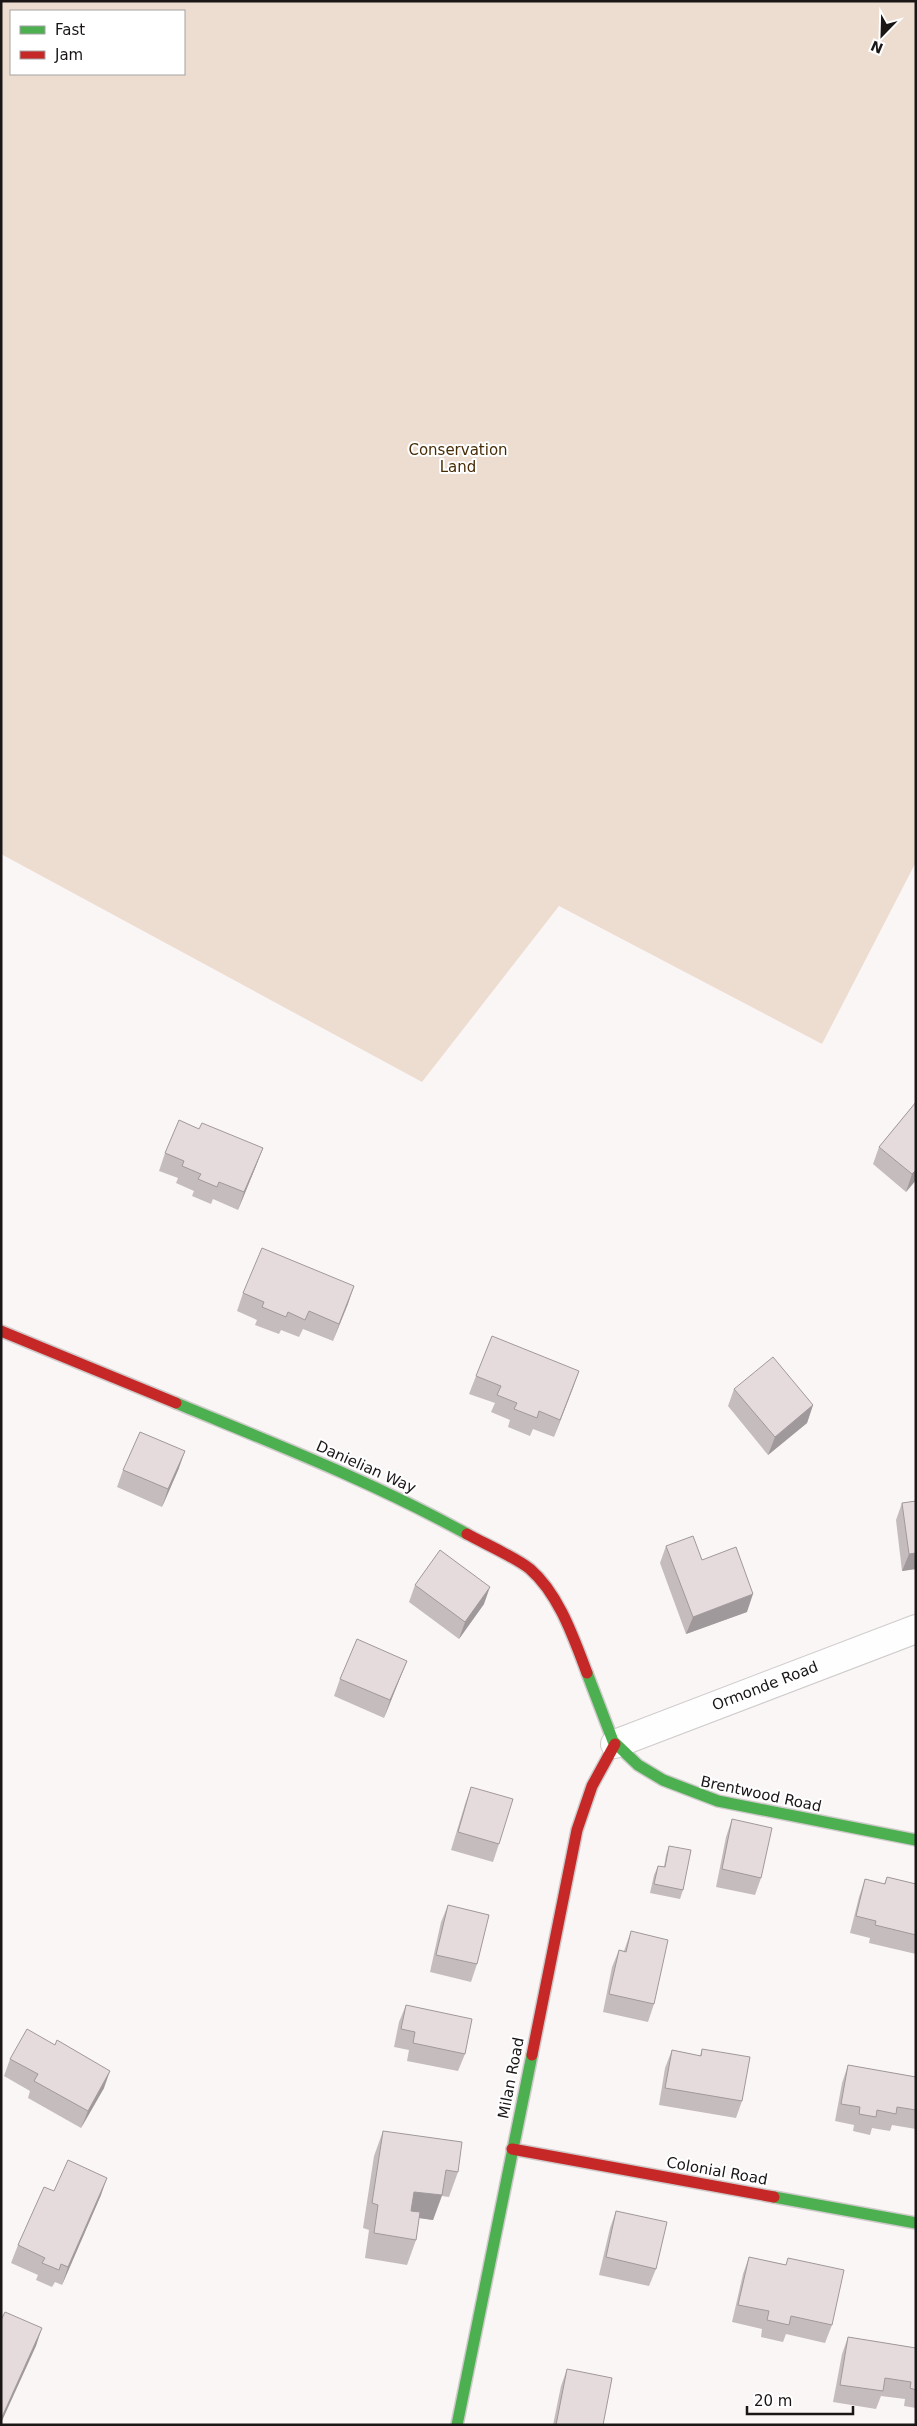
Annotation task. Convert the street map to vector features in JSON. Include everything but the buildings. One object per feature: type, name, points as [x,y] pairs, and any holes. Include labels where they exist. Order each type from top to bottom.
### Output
[{"type":"street","name":"Danielian Way","points":[[1,1331],[348,1474],[409,1502],[530,1569],[543,1581],[560,1611],[615,1744]]},
{"type":"street","name":"Ormonde Road","points":[[615,1744],[916,1629]]},
{"type":"street","name":"Brentwood Road","points":[[615,1744],[640,1766],[690,1794],[718,1802],[916,1840]]},
{"type":"street","name":"Milan Road","points":[[457,2425],[580,1815],[600,1766],[615,1744]]},
{"type":"street","name":"Colonial Road","points":[[512,2149],[916,2223]]},
{"type":"green space","name":"Conservation Land","points":[[1,1],[916,1],[916,862],[822,1044],[559,906],[422,1082],[1,854]]},
{"type":"traffic: fast","points":[[176,1403],[396,1497],[467,1534]]},
{"type":"traffic: fast","points":[[587,1673],[613,1741],[638,1765],[663,1780],[718,1801],[916,1840]]},
{"type":"traffic: fast","points":[[457,2425],[532,2055]]},
{"type":"traffic: fast","points":[[774,2197],[916,2223]]},
{"type":"traffic: jam","points":[[1,1331],[176,1403]]},
{"type":"traffic: jam","points":[[467,1534],[516,1560],[530,1569],[540,1579],[557,1604],[577,1646],[587,1673]]},
{"type":"traffic: jam","points":[[532,2055],[577,1830],[592,1786],[615,1744]]},
{"type":"traffic: jam","points":[[512,2149],[774,2197]]}]
